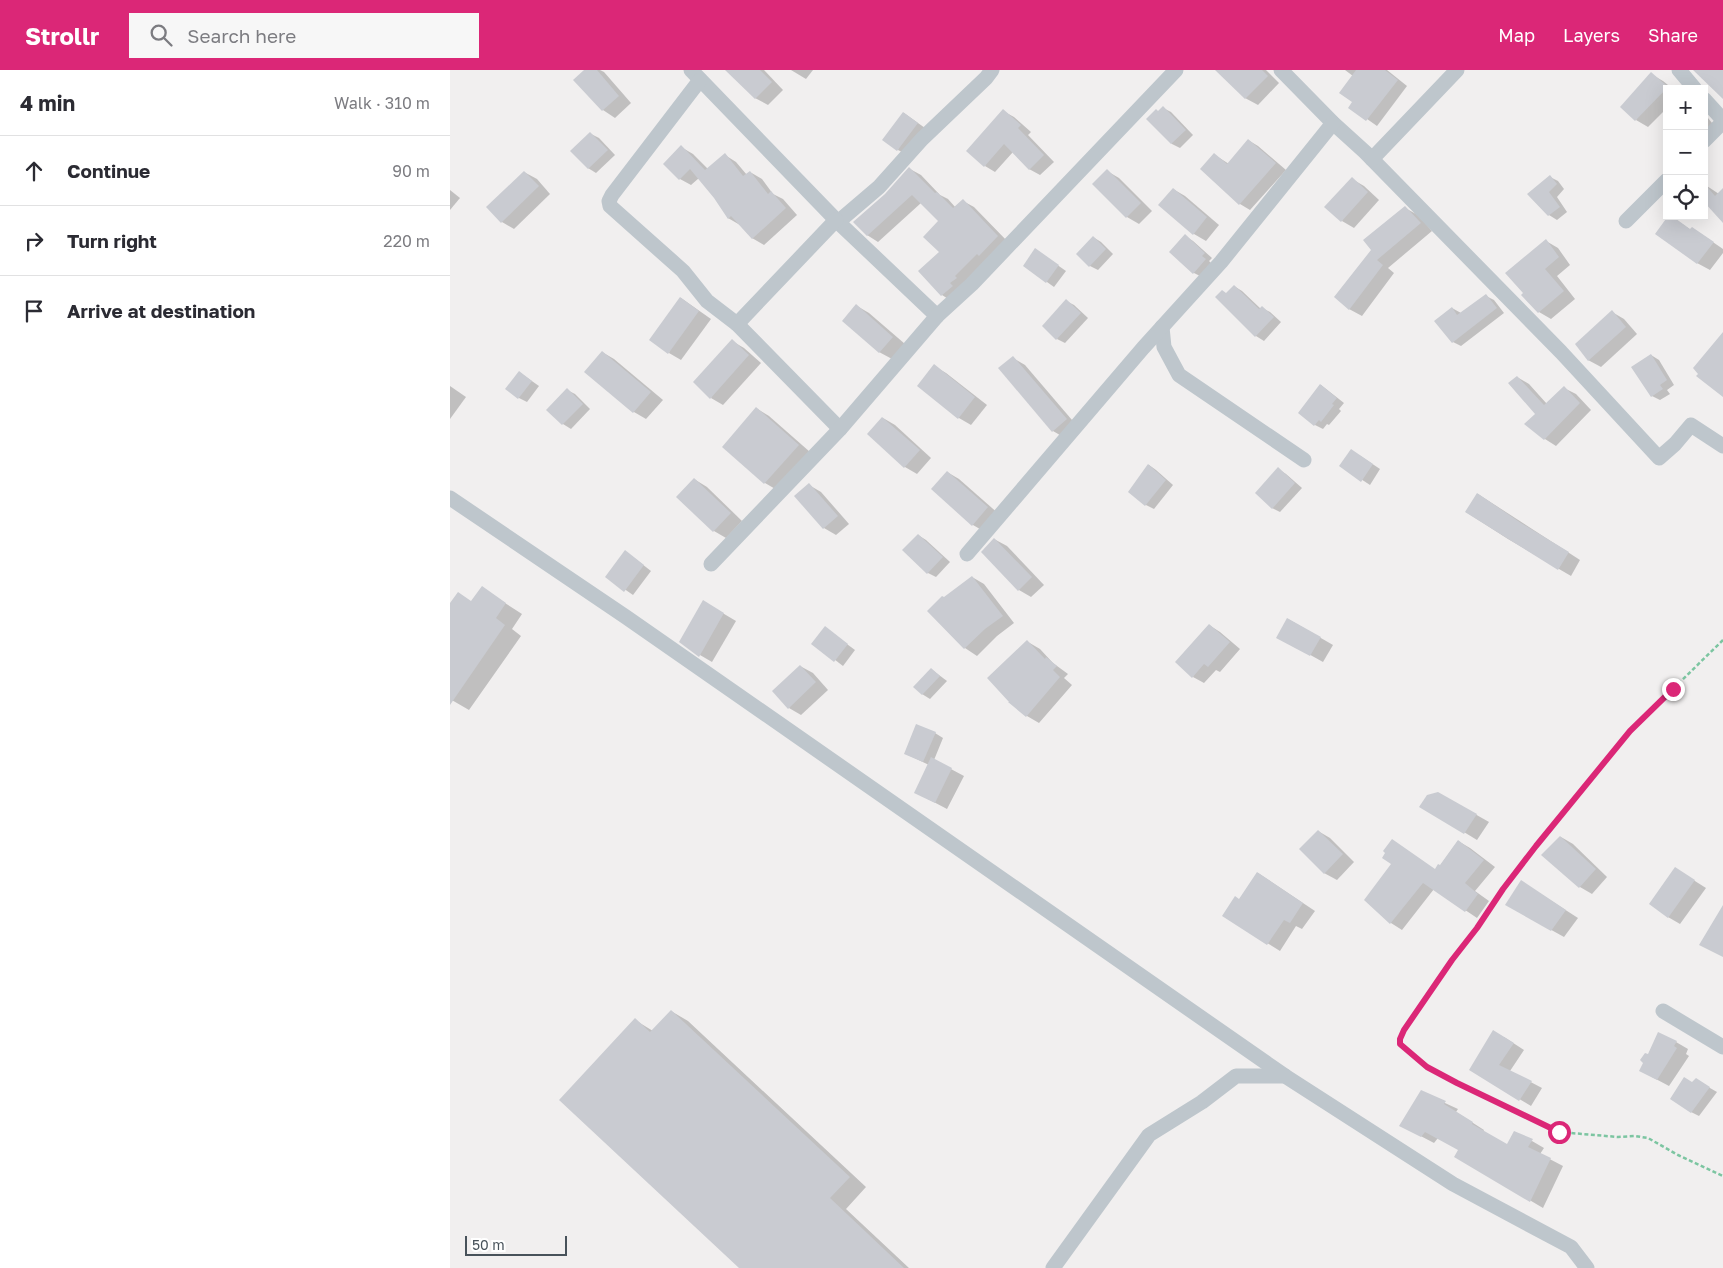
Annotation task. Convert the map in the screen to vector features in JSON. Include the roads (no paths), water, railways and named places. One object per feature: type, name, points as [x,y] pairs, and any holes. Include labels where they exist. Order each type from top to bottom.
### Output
[{"type":"street","points":[[737,324],[837,221],[879,188],[922,139],[992,70]]},
{"type":"street","points":[[711,564],[840,429],[937,316],[972,284],[1176,70]]},
{"type":"street","points":[[1280,70],[1372,159],[1561,352],[1659,458],[1691,425],[1723,446]]},
{"type":"street","points":[[1372,159],[1457,70]]},
{"type":"street","points":[[1678,70],[1691,85]]},
{"type":"street","points":[[840,429],[737,324],[707,301],[683,271],[610,206],[609,202],[612,195],[699,75],[837,221],[937,316]]},
{"type":"street","points":[[1708,104],[1723,121],[1708,137]]},
{"type":"street","points":[[967,554],[1162,327],[1221,262],[1333,123]]},
{"type":"street","points":[[1626,221],[1663,184]]},
{"type":"street","points":[[1162,327],[1164,347],[1179,375],[1304,460]]},
{"type":"street","points":[[450,498],[626,617],[1285,1076],[1453,1184],[1571,1246],[1587,1268]]},
{"type":"street","points":[[1663,1011],[1723,1047]]},
{"type":"street","points":[[1053,1268],[1149,1135],[1202,1102],[1236,1076],[1285,1076]]}]
